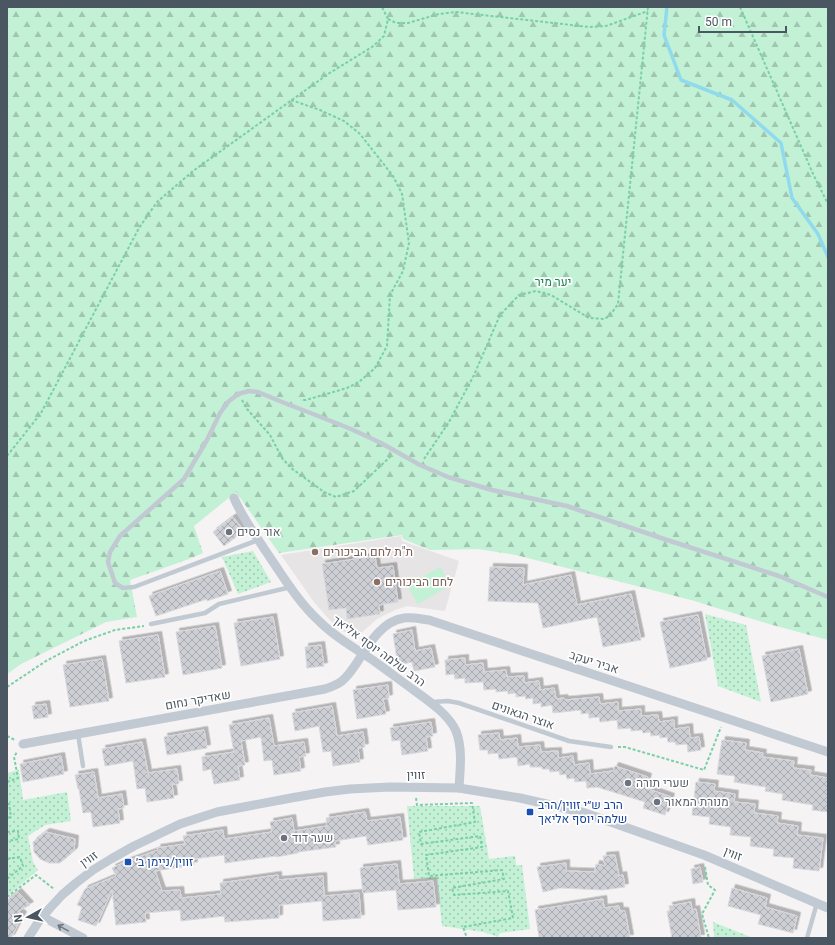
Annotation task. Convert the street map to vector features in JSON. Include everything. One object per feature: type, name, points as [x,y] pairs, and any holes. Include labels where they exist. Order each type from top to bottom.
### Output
[{"type":"street","name":"הרב שלמה יוסף אליאך","points":[[234,498],[239,510],[308,610],[342,640],[430,702],[452,724],[456,732],[460,756],[459,788]]},
{"type":"street","name":"אביר יעקב","points":[[362,654],[383,628],[394,620],[404,618],[429,620],[828,752]]},
{"type":"street","name":"שאדיקר נחום","points":[[23,744],[325,689],[342,681],[350,673],[362,654]]},
{"type":"street","name":"זווין","points":[[28,938],[43,917],[62,895],[87,874],[134,846],[174,827],[197,818],[250,805],[350,789],[415,787],[459,788],[520,798],[585,813],[704,855],[828,908]]},
{"type":"street","points":[[43,917],[83,938]]},
{"type":"lane","points":[[259,540],[134,587],[123,588],[115,583],[108,562],[110,552],[120,536],[184,479],[207,440],[220,413],[228,402],[238,394],[249,391],[258,392],[351,429],[420,465],[448,477],[492,490],[567,506],[779,576],[828,597]]},
{"type":"lane","points":[[151,624],[205,613],[220,604],[291,587]]},
{"type":"lane","name":"אוצר הגאונים","points":[[430,702],[448,701],[459,703],[569,741],[611,747]]},
{"type":"lane","points":[[78,734],[83,766]]},
{"type":"lane","points":[[807,938],[817,903]]},
{"type":"path","points":[[382,7],[388,19],[396,23],[408,23],[439,14],[456,12],[589,27],[606,26],[648,11]]},
{"type":"path","points":[[420,465],[449,422],[474,375],[500,315],[519,295],[536,291],[551,295],[589,318],[605,318],[611,314],[618,304],[648,7]]},
{"type":"path","points":[[740,7],[814,176],[828,204]]},
{"type":"path","points":[[7,456],[41,413],[139,228],[157,202],[193,171],[291,100],[328,74],[372,47],[384,36],[388,19]]},
{"type":"path","points":[[291,100],[320,110],[344,121],[360,134],[393,176],[402,194],[409,243],[403,271],[390,295],[387,346],[375,368],[359,382],[346,388],[306,400],[300,400]]},
{"type":"path","points":[[238,394],[247,409],[270,435],[282,458],[291,468],[324,492],[336,497],[354,491],[396,452]]},
{"type":"path","points":[[7,687],[46,661],[84,641],[115,630],[151,624]]},
{"type":"path","points":[[611,747],[625,747],[704,770],[725,718]]},
{"type":"path","points":[[7,736],[23,744],[14,757],[18,778],[7,782]]},
{"type":"path","points":[[415,787],[417,805],[472,803],[475,822],[419,832],[421,844],[480,836],[482,847],[426,855],[428,876],[502,870],[504,879],[452,888],[454,895],[508,891],[513,918],[463,927],[467,938]]},
{"type":"path","points":[[7,804],[9,804],[11,817],[7,818]]},
{"type":"path","points":[[7,832],[18,831],[19,839],[7,842]]},
{"type":"path","points":[[704,855],[708,885],[715,890],[702,914],[709,938]]},
{"type":"path","points":[[7,859],[20,857],[23,866],[7,879]]},
{"type":"path","points":[[7,897],[36,875],[62,895]]},
{"type":"shaded area","name":"לחם הביכורים","points":[[401,536],[402,541],[459,561],[445,611],[407,606],[377,619],[359,635],[353,637],[339,629],[327,617],[314,602],[281,555]]},
{"type":"green space","name":"יער מיר","points":[[7,7],[828,7],[828,640],[691,600],[516,555],[478,549],[430,550],[403,539],[402,535],[279,553],[236,492],[194,526],[203,553],[130,580],[137,617],[106,622],[21,664],[7,674]]},
{"type":"green space","points":[[253,551],[271,582],[238,594],[222,557]]},
{"type":"green space","points":[[440,567],[451,585],[418,604],[407,586]]},
{"type":"green space","points":[[705,614],[746,625],[761,702],[718,686]]},
{"type":"green space","points":[[19,770],[23,800],[67,792],[71,821],[45,825],[28,836],[33,862],[38,870],[7,896],[7,773]]},
{"type":"green space","points":[[407,806],[480,806],[489,859],[515,856],[516,865],[522,865],[530,929],[500,933],[498,937],[483,932],[442,926],[437,879],[414,878]]},
{"type":"green space","points":[[713,922],[753,938],[714,938]]},
{"type":"building","name":"אור נסים","points":[[233,517],[244,531],[224,546],[213,532]]},
{"type":"building","points":[[375,556],[377,568],[393,566],[398,602],[379,605],[380,614],[347,619],[346,608],[329,610],[322,564]]},
{"type":"building","points":[[490,567],[524,568],[523,585],[571,575],[577,605],[631,594],[641,640],[603,647],[597,617],[543,628],[538,603],[488,601]]},
{"type":"building","points":[[220,571],[228,594],[207,601],[207,599],[156,616],[149,596]]},
{"type":"building","points":[[698,615],[707,660],[670,668],[660,622]]},
{"type":"building","points":[[273,617],[280,659],[241,666],[234,623]]},
{"type":"building","points":[[215,626],[222,668],[183,675],[176,632]]},
{"type":"building","points":[[412,630],[415,651],[431,648],[435,667],[414,671],[412,662],[398,665],[393,634]]},
{"type":"building","points":[[158,635],[165,677],[126,683],[119,641]]},
{"type":"building","points":[[321,645],[324,666],[307,668],[305,647]]},
{"type":"building","points":[[799,649],[808,694],[771,702],[762,656]]},
{"type":"building","points":[[465,658],[465,665],[483,663],[484,672],[506,670],[507,677],[524,676],[524,683],[539,681],[540,690],[554,688],[556,699],[564,698],[565,700],[599,697],[600,704],[618,702],[618,711],[641,709],[641,716],[658,715],[659,722],[674,720],[674,729],[689,727],[690,738],[699,737],[701,750],[688,752],[687,744],[676,745],[675,742],[668,742],[667,737],[660,738],[660,735],[651,736],[650,732],[643,733],[642,730],[631,731],[631,728],[618,729],[617,720],[600,722],[599,717],[589,718],[589,713],[581,714],[581,710],[553,713],[552,705],[541,707],[541,703],[533,704],[533,698],[526,699],[525,696],[516,697],[516,693],[508,694],[508,691],[496,692],[496,689],[484,690],[483,682],[465,683],[465,678],[455,679],[454,674],[446,675],[445,660]]},
{"type":"building","points":[[102,659],[109,701],[70,707],[63,665]]},
{"type":"building","points":[[388,685],[389,698],[383,699],[386,714],[357,719],[353,690]]},
{"type":"building","points":[[46,704],[48,717],[34,719],[32,706]]},
{"type":"building","points":[[332,706],[337,736],[363,732],[365,747],[358,748],[360,762],[333,766],[331,751],[323,752],[319,726],[295,731],[292,713]]},
{"type":"building","points":[[269,718],[274,746],[304,742],[306,756],[299,757],[301,771],[274,775],[272,760],[264,761],[261,737],[241,741],[245,765],[238,766],[240,780],[214,784],[211,769],[203,771],[202,757],[234,752],[229,725]]},
{"type":"building","points":[[431,722],[433,736],[426,737],[428,751],[402,755],[400,740],[392,741],[390,728]]},
{"type":"building","points":[[204,730],[207,748],[167,755],[164,737]]},
{"type":"building","points":[[499,733],[500,740],[517,738],[518,747],[540,745],[541,752],[558,751],[558,758],[573,756],[574,765],[589,763],[590,774],[613,771],[615,766],[648,777],[645,788],[671,797],[665,815],[643,808],[645,802],[597,787],[587,788],[586,781],[575,782],[574,778],[567,779],[566,774],[560,775],[559,771],[550,772],[549,769],[542,769],[542,767],[530,767],[530,764],[518,766],[517,757],[499,759],[498,753],[488,754],[488,750],[480,750],[478,735]]},
{"type":"building","points":[[722,740],[746,743],[745,750],[763,753],[762,757],[794,761],[793,768],[811,770],[810,775],[828,778],[828,812],[812,810],[813,805],[782,800],[783,794],[765,791],[766,787],[734,782],[735,776],[717,774]]},
{"type":"building","points":[[142,742],[148,773],[177,769],[179,784],[172,784],[174,798],[147,802],[145,788],[137,789],[133,761],[105,766],[102,749]]},
{"type":"building","points":[[61,756],[64,774],[23,782],[20,764]]},
{"type":"building","points":[[94,772],[98,798],[122,794],[124,808],[118,809],[120,823],[93,827],[91,812],[83,813],[75,775]]},
{"type":"building","points":[[696,782],[715,784],[714,791],[735,794],[734,802],[755,804],[754,813],[778,816],[777,823],[798,826],[797,835],[823,838],[819,871],[793,868],[794,858],[773,856],[774,849],[750,846],[751,837],[730,835],[731,827],[709,824],[710,817],[692,815]]},
{"type":"building","points":[[365,812],[367,821],[400,817],[403,840],[368,845],[366,836],[335,841],[336,847],[298,852],[276,857],[225,863],[224,855],[193,859],[194,865],[155,871],[162,891],[180,890],[181,898],[221,894],[220,883],[278,875],[278,880],[323,876],[324,896],[359,893],[361,918],[323,921],[322,901],[279,905],[279,918],[225,922],[224,916],[181,921],[180,910],[145,913],[146,922],[116,925],[112,890],[96,926],[78,920],[82,907],[77,905],[85,889],[116,876],[112,868],[125,862],[158,850],[157,848],[185,844],[183,836],[223,830],[224,839],[272,832],[270,822],[292,818],[294,831],[327,826],[326,818]]},
{"type":"building","points":[[46,832],[75,839],[74,851],[60,863],[49,863],[40,859],[34,852],[33,842]]},
{"type":"building","points":[[615,855],[619,876],[623,875],[625,887],[603,890],[560,888],[543,892],[537,867],[566,863],[566,871],[595,872],[596,864],[605,866],[603,856]]},
{"type":"building","points":[[397,864],[399,884],[433,881],[436,907],[398,910],[396,890],[363,893],[360,868]]},
{"type":"building","points":[[700,867],[703,882],[693,884],[691,869]]},
{"type":"building","points":[[732,888],[767,898],[765,907],[797,916],[793,933],[758,924],[761,915],[728,906]]},
{"type":"building","points":[[18,892],[30,905],[18,911],[23,915],[11,938],[7,938],[7,900]]},
{"type":"building","points":[[603,899],[604,908],[619,906],[620,911],[625,911],[630,938],[539,938],[535,910]]},
{"type":"building","points":[[691,902],[692,910],[696,909],[701,938],[672,938],[667,911],[670,911],[669,906]]},
{"type":"waterway","points":[[667,7],[664,35],[681,80],[732,100],[781,143],[792,198],[818,234],[828,257]]},
{"type":"place","name":"אור נסים","points":[[229,532]]},
{"type":"place","name":"ת\"ת לחם הביכורים","points":[[315,552]]},
{"type":"place","name":"לחם הביכורים","points":[[377,582]]},
{"type":"place","name":"שערי תורה","points":[[628,783]]},
{"type":"place","name":"מנורת המאור","points":[[657,802]]},
{"type":"place","name":"הרב ש״י זווין/הרב שלמה יוסף אליאך","points":[[530,812]]},
{"type":"place","name":"שער דוד","points":[[284,838]]},
{"type":"place","name":"זווין/ניימן ב׳","points":[[128,862]]}]
